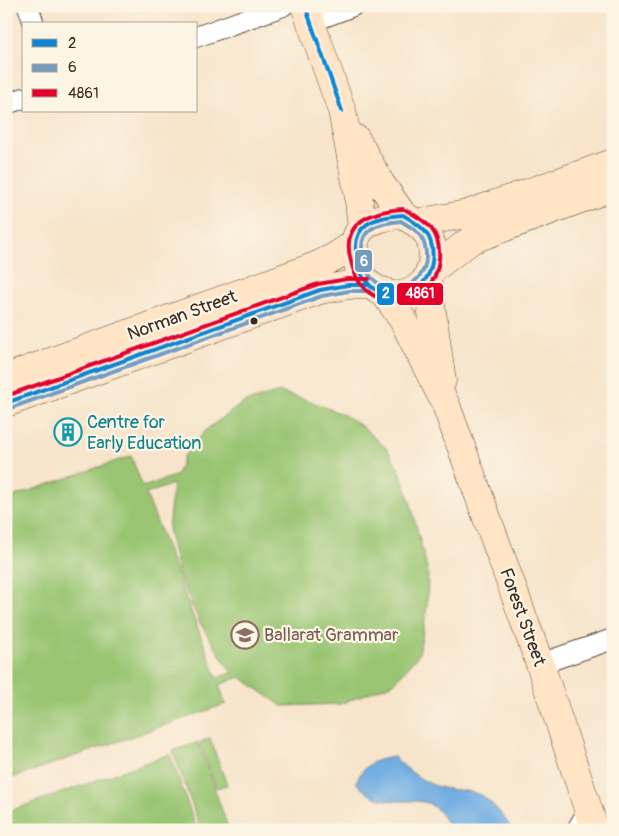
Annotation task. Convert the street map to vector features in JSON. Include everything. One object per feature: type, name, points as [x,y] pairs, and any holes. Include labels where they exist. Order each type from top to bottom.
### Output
[{"type":"main road","points":[[308,14],[342,111],[358,192],[358,268],[376,288],[397,296],[415,290],[428,275],[471,240],[613,187]]},
{"type":"main road","points":[[342,111],[381,184],[410,219],[424,229],[432,244],[432,261],[428,275]]},
{"type":"main road","points":[[358,236],[373,221],[388,216],[410,219],[467,214],[613,163]]},
{"type":"main road","name":"Norman Street","points":[[6,378],[316,266],[336,256],[358,236]]},
{"type":"main road","name":"Forest Street","points":[[428,275],[446,405]]},
{"type":"main road","name":"Norman Street","points":[[6,402],[320,290],[348,285],[376,288]]},
{"type":"main road","name":"Forest Street","points":[[376,288],[403,320],[446,405],[540,664],[595,830]]},
{"type":"street","points":[[28,6],[33,22]]},
{"type":"street","points":[[198,36],[283,6]]},
{"type":"street","points":[[308,14],[353,6]]},
{"type":"street","points":[[6,104],[22,99]]},
{"type":"street","points":[[540,664],[613,639]]},
{"type":"lane","points":[[571,830],[586,804]]},
{"type":"green space","points":[[280,392],[310,401],[344,415],[359,424],[387,449],[401,473],[428,572],[427,606],[419,654],[394,683],[340,704],[282,706],[240,677],[219,685],[226,704],[6,780],[6,499],[131,456],[143,487],[177,475],[184,456],[207,429],[243,403]],"holes":[[[173,484],[168,529],[179,575],[200,623],[229,669],[233,672],[217,678],[146,494]]]},
{"type":"green space","points":[[210,738],[227,785],[216,788],[200,742]]},
{"type":"green space","points":[[198,742],[229,830],[201,830],[173,751]]},
{"type":"green space","points":[[170,754],[197,830],[13,830],[7,812]]},
{"type":"water","points":[[394,757],[429,783],[443,788],[475,793],[485,798],[497,809],[513,830],[450,830],[445,819],[429,804],[420,801],[395,801],[374,797],[362,789],[356,782],[363,770],[371,764]]},
{"type":"transit line","name":"2","points":[[305,6],[342,111]]},
{"type":"transit line","name":"4861","points":[[403,209],[381,212],[362,220],[355,227],[351,235],[349,245],[350,257],[356,276],[365,289],[382,299],[401,300],[419,295],[431,283],[438,268],[439,251],[435,235],[431,228],[406,210]]},
{"type":"transit line","name":"2","points":[[403,215],[425,231],[430,240],[433,253],[429,273],[422,284],[409,293],[393,295],[377,290],[365,280],[357,259],[357,238],[366,225],[383,218],[403,215]]},
{"type":"transit line","name":"6","points":[[401,221],[421,237],[424,243],[426,261],[422,273],[413,283],[401,288],[394,288],[376,282],[369,275],[364,264],[362,247],[363,239],[372,229],[385,223],[401,221]]},
{"type":"transit line","name":"4861","points":[[6,396],[318,284],[347,279],[369,279]]},
{"type":"transit line","name":"2","points":[[6,403],[320,290],[348,285],[369,285]]},
{"type":"transit line","name":"6","points":[[8,409],[322,296],[349,291],[369,291]]},
{"type":"place","name":"Centre for Early Education","points":[[68,432]]},
{"type":"place","name":"Ballarat Grammar","points":[[245,635]]}]
